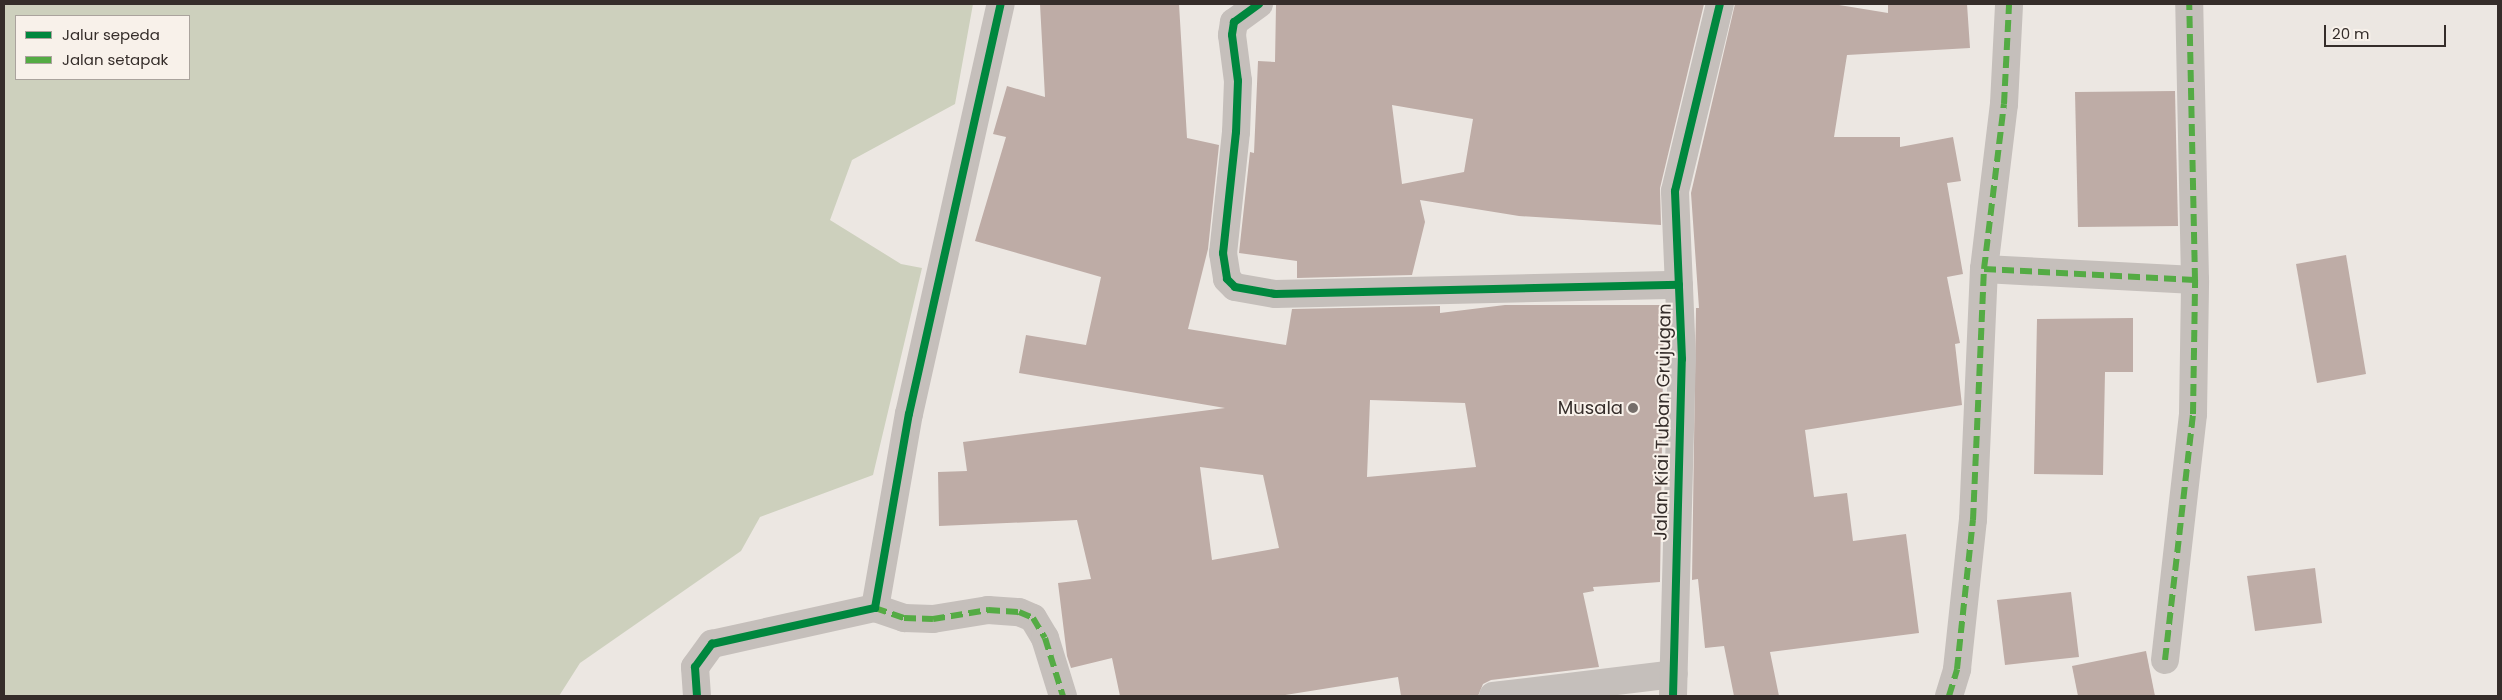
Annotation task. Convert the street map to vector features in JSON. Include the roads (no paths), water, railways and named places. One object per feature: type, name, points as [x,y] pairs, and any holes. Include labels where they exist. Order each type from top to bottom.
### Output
[{"type":"street","points":[[875,608],[909,414],[1001,4]]},
{"type":"street","points":[[1259,4],[1234,22],[1232,35],[1238,81],[1237,124],[1223,253],[1227,279],[1235,287],[1284,294],[1680,285]]},
{"type":"street","name":"Jalan Kiai Tuban Grujugan","points":[[1674,685],[1676,484],[1682,359],[1675,192],[1720,4]]},
{"type":"street","points":[[1948,696],[1957,669],[1973,520],[1984,269],[2004,104],[2009,4]]},
{"type":"street","points":[[2165,660],[2193,414],[2195,280],[2189,4]]},
{"type":"street","points":[[1984,269],[2195,280]]},
{"type":"street","points":[[697,696],[695,667],[712,644],[875,608],[913,619],[988,610],[1026,615],[1045,638],[1063,696]]},
{"type":"street","points":[[1493,696],[1674,685]]},
{"type":"place","name":"Musala","points":[[1633,408]]}]
